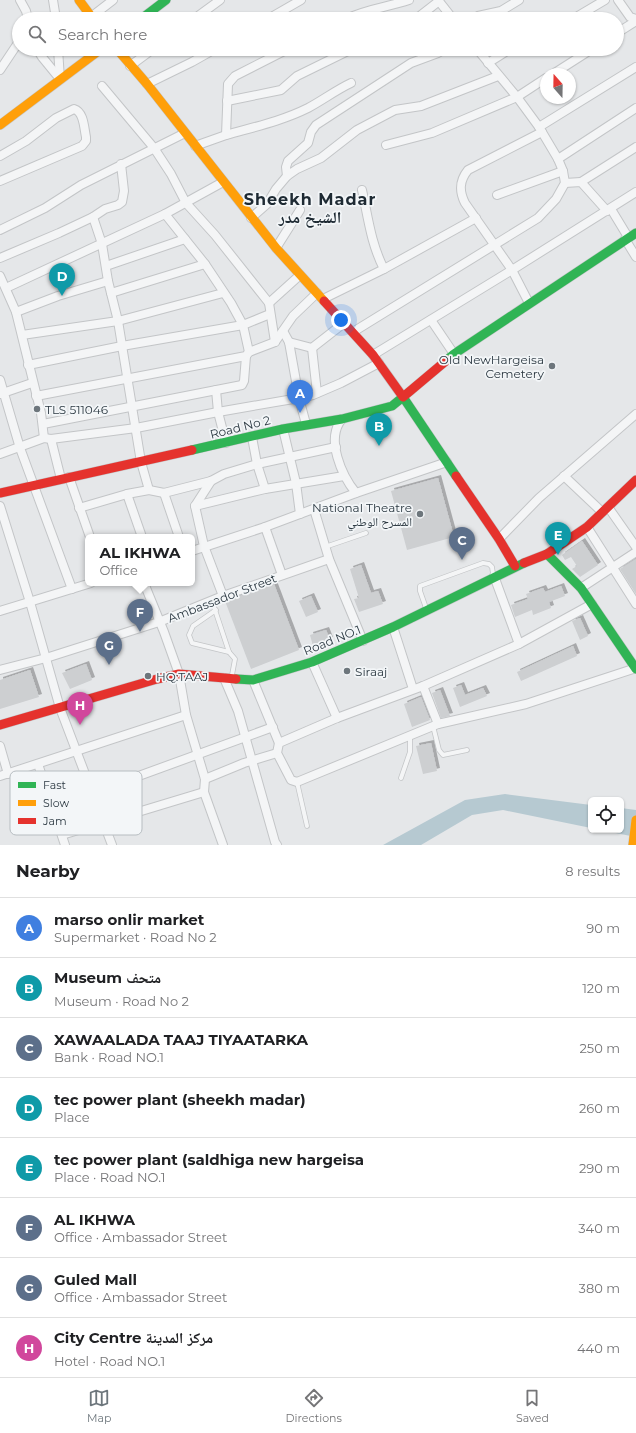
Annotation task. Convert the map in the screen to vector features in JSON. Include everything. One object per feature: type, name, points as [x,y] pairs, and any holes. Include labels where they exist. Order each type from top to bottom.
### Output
[{"type":"main road","points":[[79,0],[88,12]]},
{"type":"main road","points":[[150,12],[166,0]]},
{"type":"main road","points":[[0,125],[60,78],[91,56]]},
{"type":"main road","points":[[122,56],[147,84],[276,248],[373,354],[499,539],[515,566]]},
{"type":"main road","name":"Road No 2","points":[[0,493],[226,444],[306,424],[342,419],[392,406],[454,354],[630,236]]},
{"type":"main road","name":"Road NO.1","points":[[0,725],[157,679],[179,674],[253,680],[312,662],[393,627],[515,566],[547,554],[587,527],[633,484]]},
{"type":"main road","points":[[547,554],[581,588],[636,669]]},
{"type":"main road","points":[[633,845],[636,820]]},
{"type":"street","points":[[20,0],[26,12]]},
{"type":"street","points":[[53,0],[55,12]]},
{"type":"street","points":[[99,12],[112,0]]},
{"type":"street","points":[[204,12],[220,0]]},
{"type":"street","points":[[280,12],[301,0]]},
{"type":"street","points":[[364,12],[409,0]]},
{"type":"street","points":[[496,12],[501,11],[519,0]]},
{"type":"street","points":[[585,12],[605,0]]},
{"type":"street","points":[[618,0],[630,17],[636,20],[624,28]]},
{"type":"street","points":[[425,12],[439,1],[448,12]]},
{"type":"street","points":[[0,70],[12,52]]},
{"type":"street","points":[[41,56],[60,78]]},
{"type":"street","points":[[58,56],[60,78]]},
{"type":"street","points":[[130,66],[144,56]]},
{"type":"street","points":[[147,84],[203,56]]},
{"type":"street","points":[[226,135],[226,101],[228,84],[232,78],[274,56]]},
{"type":"street","points":[[226,101],[281,90],[297,76],[338,56]]},
{"type":"street","points":[[287,176],[286,168],[288,161],[308,143],[316,125],[410,63],[430,56]]},
{"type":"street","points":[[354,332],[538,218],[556,199],[565,184],[563,171],[558,159],[540,129],[517,97],[482,56]]},
{"type":"street","points":[[488,63],[499,56]]},
{"type":"street","points":[[562,68],[581,56]]},
{"type":"street","points":[[529,303],[512,270],[462,198],[460,184],[464,174],[468,170],[540,129],[636,67]]},
{"type":"street","points":[[251,218],[267,204],[276,189],[287,176],[320,158],[357,130],[388,113],[401,108],[421,106],[498,76]]},
{"type":"street","points":[[386,145],[432,133],[517,97],[540,82]]},
{"type":"street","points":[[195,146],[226,135],[291,116],[351,83]]},
{"type":"street","points":[[102,86],[154,148],[171,174],[186,203],[215,235],[269,303],[276,342]]},
{"type":"street","points":[[558,159],[636,108]]},
{"type":"street","points":[[0,156],[26,141],[56,118],[74,109],[78,110],[81,114],[86,137],[86,141],[82,146],[0,181]]},
{"type":"street","points":[[0,230],[45,208],[81,185],[121,164],[185,133]]},
{"type":"street","points":[[565,184],[581,182],[636,148]]},
{"type":"street","points":[[0,258],[94,217],[105,209],[118,205],[123,201],[124,191],[121,164]]},
{"type":"street","points":[[496,195],[563,171]]},
{"type":"street","points":[[6,288],[165,214],[223,182]]},
{"type":"street","points":[[581,182],[609,210],[630,236],[636,257]]},
{"type":"street","points":[[362,190],[372,241],[377,256],[384,269]]},
{"type":"street","points":[[373,354],[431,320],[636,192]]},
{"type":"street","points":[[276,248],[300,210]]},
{"type":"street","points":[[43,424],[216,390],[243,383],[247,354],[243,325],[205,264],[165,214]]},
{"type":"street","points":[[94,217],[102,244],[108,281],[118,321],[141,462],[149,490]]},
{"type":"street","points":[[36,396],[247,354],[276,342],[293,316],[320,296],[384,269],[476,218]]},
{"type":"street","points":[[106,266],[185,239]]},
{"type":"street","points":[[111,293],[205,264]]},
{"type":"street","points":[[0,276],[16,312],[32,383],[48,439],[79,508],[89,534]]},
{"type":"street","points":[[269,303],[300,276]]},
{"type":"street","points":[[16,312],[58,296],[108,281]]},
{"type":"street","points":[[22,335],[118,321],[223,293]]},
{"type":"street","points":[[28,365],[122,346],[243,325],[270,314]]},
{"type":"street","points":[[431,320],[454,354]]},
{"type":"street","points":[[312,348],[344,323]]},
{"type":"street","points":[[283,331],[289,342],[299,398],[306,424]]},
{"type":"street","points":[[289,342],[312,348]]},
{"type":"street","points":[[312,348],[317,393]]},
{"type":"street","points":[[0,454],[48,439],[136,428],[299,398],[317,393],[341,383],[379,363]]},
{"type":"street","points":[[0,380],[2,394],[20,448],[72,589]]},
{"type":"street","points":[[2,394],[32,383]]},
{"type":"street","points":[[216,390],[218,412],[226,444]]},
{"type":"street","points":[[499,539],[539,498],[636,414]]},
{"type":"street","points":[[342,419],[336,429],[336,447],[344,476],[356,493]]},
{"type":"street","points":[[283,429],[296,484],[300,514]]},
{"type":"street","points":[[252,437],[257,464],[265,489]]},
{"type":"street","points":[[79,508],[127,494],[149,490],[164,493],[211,480],[224,474],[257,464],[336,447]]},
{"type":"street","points":[[195,550],[265,527],[356,493],[447,462]]},
{"type":"street","points":[[195,506],[265,489],[344,476]]},
{"type":"street","points":[[564,476],[605,510],[636,546]]},
{"type":"street","points":[[211,480],[195,506],[204,546],[223,596]]},
{"type":"street","points":[[633,484],[636,495]]},
{"type":"street","points":[[164,493],[178,534]]},
{"type":"street","points":[[127,494],[141,534]]},
{"type":"street","points":[[0,506],[30,602],[60,708],[84,771]]},
{"type":"street","points":[[314,509],[329,559],[363,641]]},
{"type":"street","points":[[265,527],[282,575]]},
{"type":"street","points":[[587,527],[636,604]]},
{"type":"street","points":[[581,588],[636,552]]},
{"type":"street","name":"Ambassador Street","points":[[0,670],[46,658],[159,622],[212,600],[329,559]]},
{"type":"street","points":[[494,576],[519,644]]},
{"type":"street","points":[[0,610],[85,585]]},
{"type":"street","points":[[145,586],[179,674],[186,715],[205,779],[204,792],[223,845]]},
{"type":"street","points":[[279,743],[337,718],[423,686],[519,644],[592,604]]},
{"type":"street","points":[[393,627],[413,689]]},
{"type":"street","points":[[312,662],[337,718]]},
{"type":"street","points":[[253,680],[279,743],[277,753],[291,780],[297,782],[435,725],[526,704],[636,669]]},
{"type":"street","points":[[228,679],[274,844]]},
{"type":"street","points":[[423,686],[435,725]]},
{"type":"street","points":[[16,771],[76,750],[186,715]]},
{"type":"street","points":[[142,775],[273,728]]},
{"type":"street","points":[[0,746],[4,775]]},
{"type":"street","points":[[205,779],[244,763],[277,753]]},
{"type":"street","points":[[38,764],[40,771]]},
{"type":"street","points":[[142,810],[204,792]]},
{"type":"street","points":[[62,835],[65,845]]},
{"type":"street","points":[[108,835],[112,845]]},
{"type":"lane","points":[[325,547],[366,533]]},
{"type":"lane","points":[[427,610],[420,591],[420,586],[483,563],[492,566],[494,576]]},
{"type":"lane","points":[[212,600],[229,652],[235,659],[228,679]]},
{"type":"lane","points":[[216,610],[193,626],[188,635],[192,643],[229,652]]},
{"type":"lane","points":[[435,725],[439,750],[443,754],[467,750]]},
{"type":"lane","points":[[401,778],[410,752],[410,736]]},
{"type":"lane","points":[[297,782],[307,826]]},
{"type":"shaded area","points":[[505,794],[588,805],[588,827],[503,810],[472,815],[421,845],[383,845],[465,800]]},
{"type":"shaded area","points":[[624,808],[636,810],[636,837],[615,833],[624,833]]},
{"type":"building","points":[[438,478],[454,537],[407,550],[391,491]]},
{"type":"building","points":[[582,541],[598,565],[580,577],[572,569],[577,566],[571,557],[565,560],[562,555]]},
{"type":"building","points":[[636,559],[636,594],[620,569]]},
{"type":"building","points":[[361,565],[371,593],[378,591],[383,604],[359,612],[354,599],[359,598],[350,569]]},
{"type":"building","points":[[274,584],[299,650],[251,669],[225,601]]},
{"type":"building","points":[[561,586],[565,596],[549,602],[551,608],[533,615],[532,610],[515,617],[511,605],[528,599],[526,594],[543,588],[545,592]]},
{"type":"building","points":[[311,596],[318,612],[306,617],[299,601]]},
{"type":"building","points":[[580,618],[588,636],[580,640],[572,621]]},
{"type":"building","points":[[326,630],[330,640],[313,646],[310,635]]},
{"type":"building","points":[[573,646],[577,656],[521,681],[517,672]]},
{"type":"building","points":[[86,664],[92,680],[70,689],[62,673]]},
{"type":"building","points":[[30,670],[39,697],[0,709],[0,680]]},
{"type":"building","points":[[461,685],[465,695],[483,688],[487,696],[460,707],[453,688]]},
{"type":"building","points":[[440,690],[450,716],[441,718],[432,693]]},
{"type":"building","points":[[421,697],[430,720],[412,727],[404,704]]},
{"type":"building","points":[[431,743],[437,771],[423,774],[416,746]]},
{"type":"traffic: fast","points":[[150,12],[166,0]]},
{"type":"traffic: fast","points":[[447,360],[636,233]]},
{"type":"traffic: fast","points":[[192,450],[283,429],[342,419],[392,406],[403,397],[456,476]]},
{"type":"traffic: fast","points":[[547,554],[581,588],[636,669]]},
{"type":"traffic: fast","points":[[236,679],[253,680],[312,662],[393,627],[524,563]]},
{"type":"traffic: slow","points":[[79,0],[88,12]]},
{"type":"traffic: slow","points":[[0,125],[92,56]]},
{"type":"traffic: slow","points":[[123,56],[147,84],[276,248],[324,301]]},
{"type":"traffic: slow","points":[[633,845],[636,820]]},
{"type":"traffic: jam","points":[[324,301],[373,355],[403,397],[447,360]]},
{"type":"traffic: jam","points":[[0,493],[192,450]]},
{"type":"traffic: jam","points":[[456,476],[499,539],[515,566]]},
{"type":"traffic: jam","points":[[524,563],[547,554],[587,527],[636,480]]},
{"type":"traffic: jam","points":[[0,725],[157,679],[179,674],[236,679]]},
{"type":"place","name":"tec power plant (sheekh madar)","points":[[62,296]]},
{"type":"place","name":"Old NewHargeisa Cemetery","points":[[552,366]]},
{"type":"place","name":"TLS 511046","points":[[37,409]]},
{"type":"place","name":"marso onlir market","points":[[300,413]]},
{"type":"place","name":"Museum متحف","points":[[379,446]]},
{"type":"place","name":"National Theatre المسرح الوطني","points":[[420,514]]},
{"type":"place","name":"tec power plant (saldhiga new hargeisa","points":[[558,555]]},
{"type":"place","name":"XAWAALADA TAAJ TIYAATARKA","points":[[462,560]]},
{"type":"place","name":"AL IKHWA","points":[[140,632]]},
{"type":"place","name":"Guled Mall","points":[[109,665]]},
{"type":"place","name":"Siraaj","points":[[347,671]]},
{"type":"place","name":"HQ:TAAJ","points":[[148,676]]},
{"type":"place","name":"City Centre مركز المدينة","points":[[80,725]]},
{"type":"district","name":"Sheekh Madar الشيخ مدر","points":[[310,208]]}]
